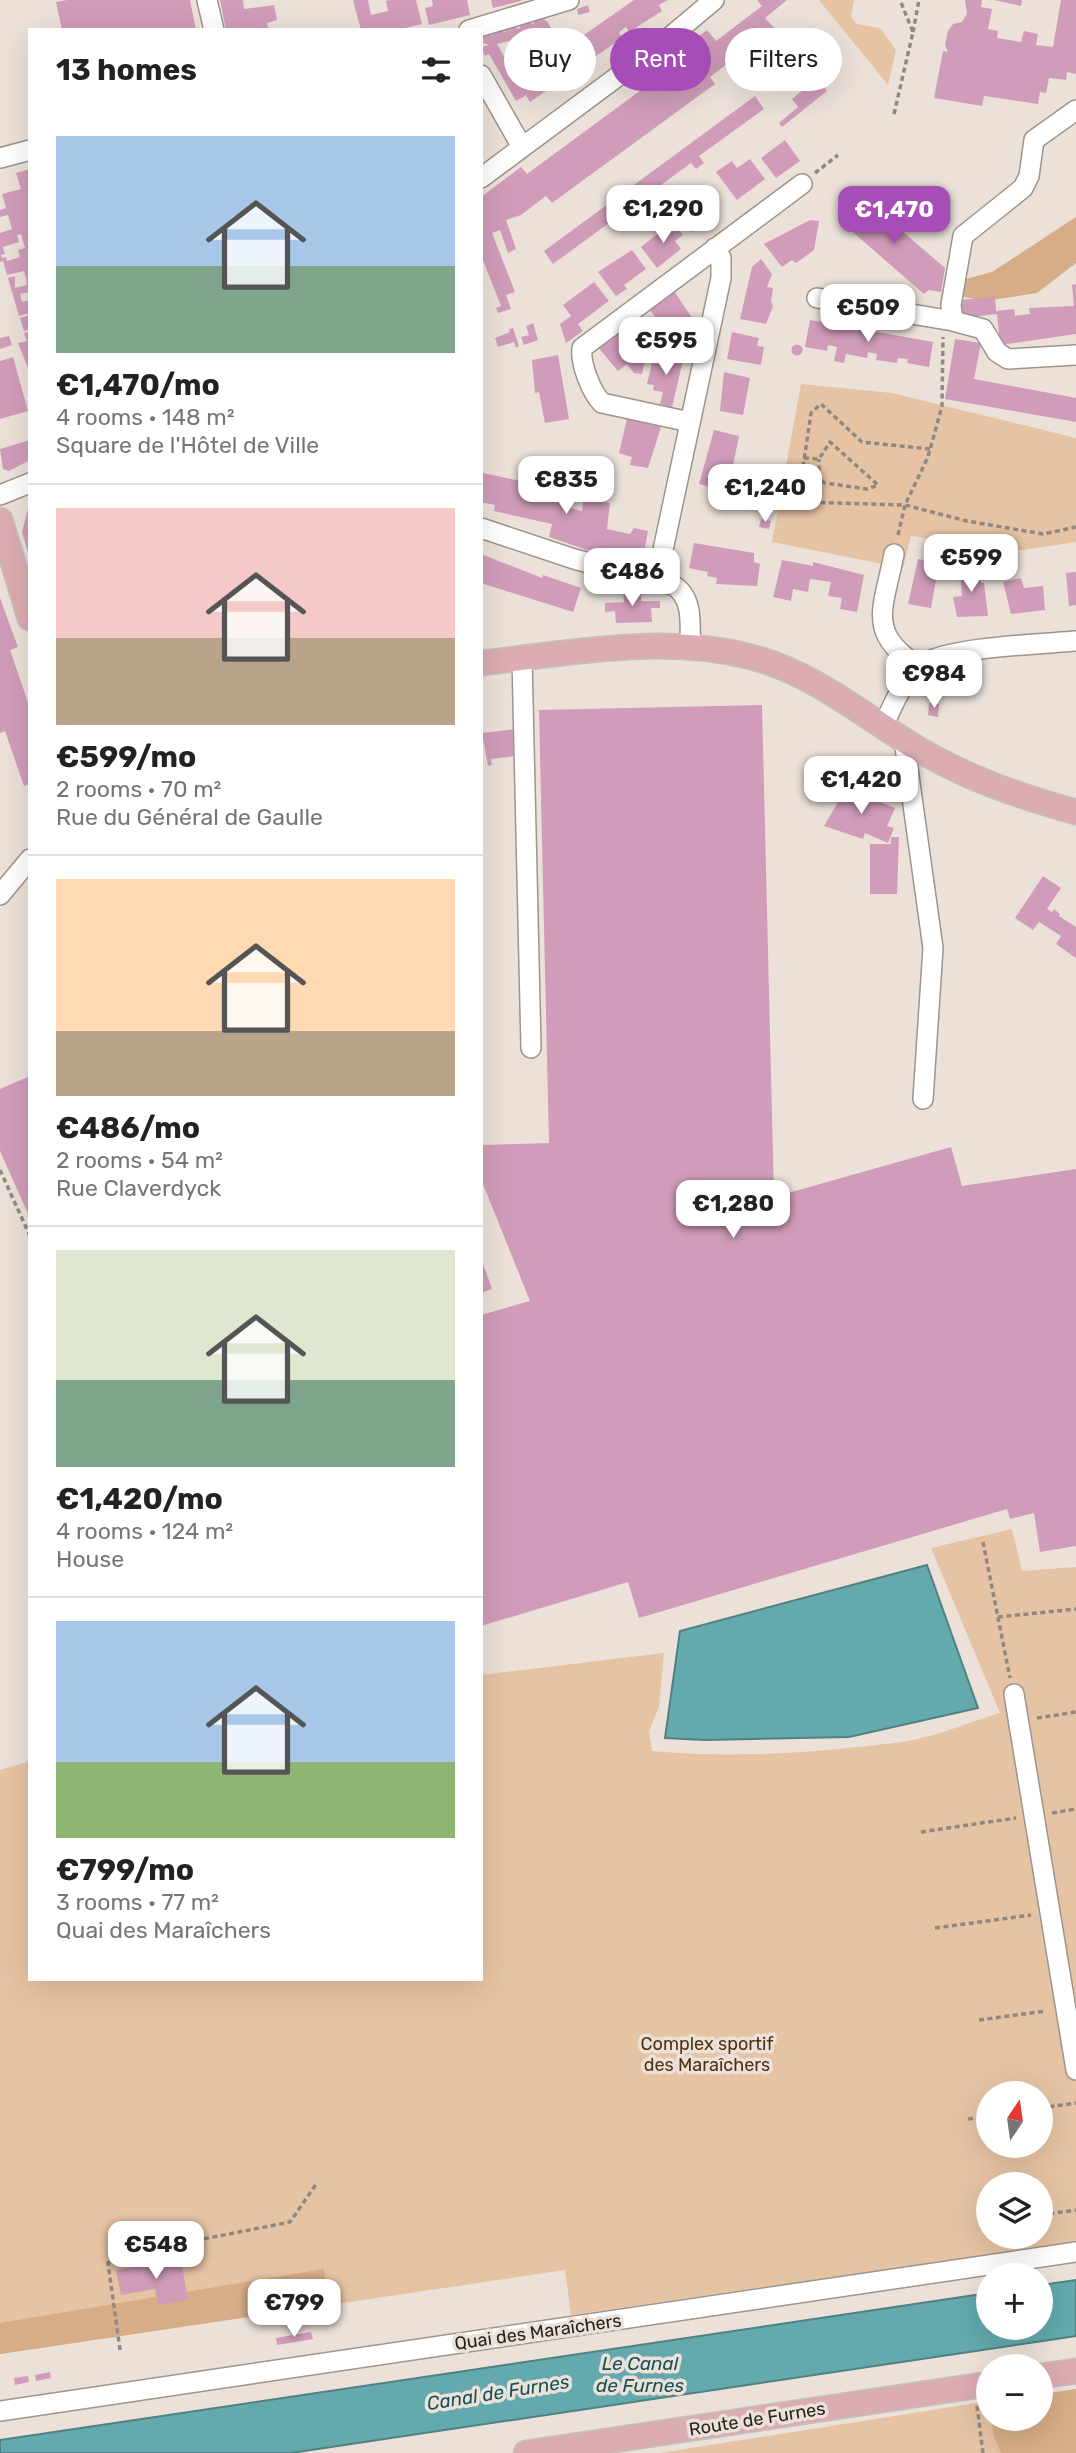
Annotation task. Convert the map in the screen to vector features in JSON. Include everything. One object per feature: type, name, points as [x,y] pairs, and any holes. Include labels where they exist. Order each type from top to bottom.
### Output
[{"type":"main road","points":[[0,520],[28,611]]},
{"type":"main road","points":[[483,663],[630,646],[690,647],[724,651],[773,664],[803,677],[904,740],[988,785],[1076,812]]},
{"type":"main road","points":[[1053,2374],[1076,2371]]},
{"type":"main road","name":"Route de Furnes","points":[[526,2453],[976,2386]]},
{"type":"street","points":[[207,0],[214,28]]},
{"type":"street","points":[[475,28],[548,3],[569,0]]},
{"type":"street","points":[[483,176],[664,42],[714,0]]},
{"type":"street","points":[[483,79],[522,147]]},
{"type":"street","points":[[948,321],[956,260],[966,232],[1027,183],[1034,139],[1076,110]]},
{"type":"street","points":[[0,158],[28,151]]},
{"type":"street","points":[[690,422],[602,403],[593,390],[582,350],[589,340],[802,184]]},
{"type":"street","points":[[657,578],[722,272],[721,258],[715,248]]},
{"type":"street","points":[[817,298],[982,329],[997,352],[1008,359],[1076,355]]},
{"type":"street","points":[[0,495],[28,484]]},
{"type":"street","points":[[483,529],[574,559],[657,578],[678,588],[687,598],[690,647]]},
{"type":"street","points":[[894,554],[882,626],[893,649],[919,667]]},
{"type":"street","points":[[883,726],[903,687],[919,667],[946,655],[1076,640]]},
{"type":"street","points":[[522,658],[531,1048]]},
{"type":"street","points":[[904,740],[933,948],[923,1099]]},
{"type":"street","points":[[0,895],[28,861]]},
{"type":"street","points":[[1014,1694],[1076,2070]]},
{"type":"street","name":"Quai des Maraîchers","points":[[0,2412],[1076,2252]]},
{"type":"path","points":[[900,0],[913,32]]},
{"type":"path","points":[[894,114],[919,0]]},
{"type":"path","points":[[802,184],[838,155]]},
{"type":"path","points":[[894,554],[905,505],[930,449],[943,406],[948,321]]},
{"type":"path","points":[[930,449],[862,442],[821,404],[811,413],[799,494],[803,502],[905,505],[967,521],[1042,534],[1076,527]]},
{"type":"path","points":[[830,442],[878,485],[867,489],[825,483],[819,480],[819,459],[830,442]]},
{"type":"path","points":[[804,458],[819,459]]},
{"type":"path","points":[[0,1170],[28,1232]]},
{"type":"path","points":[[983,1542],[1014,1694]]},
{"type":"path","points":[[998,1617],[1076,1609]]},
{"type":"path","points":[[1018,1721],[1076,1712]]},
{"type":"path","points":[[921,1832],[1076,1810]]},
{"type":"path","points":[[936,1928],[1050,1913]]},
{"type":"path","points":[[979,2021],[1066,2008]]},
{"type":"path","points":[[1054,2106],[1076,2103]]},
{"type":"path","points":[[968,2119],[976,2118]]},
{"type":"path","points":[[120,2350],[108,2263],[152,2249],[290,2222],[317,2183]]},
{"type":"path","points":[[1053,2213],[1076,2210]]},
{"type":"path","points":[[983,2431],[983,2453]]},
{"type":"green space","points":[[819,0],[854,0],[851,17],[857,24],[880,28],[896,50],[888,85],[842,28]]},
{"type":"green space","points":[[801,384],[892,393],[1076,438],[1076,542],[1023,550],[911,536],[903,568],[772,542]]},
{"type":"green space","name":"Complex sportif des Maraîchers","points":[[1012,1529],[1022,1571],[1076,1567],[1076,2242],[1053,2245],[1053,2172],[976,2172],[976,2249],[1028,2249],[571,2315],[565,2270],[0,2354],[0,1770],[28,1762],[28,1981],[483,1981],[483,1675],[664,1653],[659,1707],[649,1731],[652,1751],[778,1753],[871,1746],[926,1737],[1000,1713],[931,1548]]},
{"type":"green space","points":[[976,2403],[976,2431],[993,2431],[1001,2453],[660,2453]]},
{"type":"shaded area","points":[[1076,217],[1076,263],[1037,293],[986,301],[959,296],[966,279],[992,272]]},
{"type":"shaded area","points":[[324,2269],[328,2305],[0,2354],[0,2323]]},
{"type":"shaded area","points":[[1076,2389],[1076,2453],[1001,2453],[993,2431],[1053,2431],[1053,2392]]},
{"type":"water","points":[[927,1565],[978,1708],[849,1737],[705,1740],[665,1738],[680,1631]]},
{"type":"water","name":"Le Canal de Furnes","points":[[1076,2280],[1076,2336],[1053,2339],[1053,2283]]},
{"type":"water","name":"Le Canal de Furnes","points":[[976,2295],[976,2340],[1049,2340],[291,2453],[0,2453],[0,2440]]},
{"type":"building","points":[[190,0],[196,28],[62,28],[56,2]]},
{"type":"building","points":[[220,0],[243,0],[244,9],[274,5],[277,20],[267,23],[268,28],[226,28]]},
{"type":"building","points":[[353,0],[368,0],[371,15],[388,11],[386,1],[389,0],[416,0],[422,24],[405,28],[360,28]]},
{"type":"building","points":[[432,0],[467,0],[470,15],[429,25],[425,8],[433,6]]},
{"type":"building","points":[[491,0],[521,0],[521,1],[493,8]]},
{"type":"building","points":[[634,0],[668,0],[659,5],[662,11],[635,28],[610,28],[610,46],[596,56],[594,28]]},
{"type":"building","points":[[757,0],[787,0],[765,18],[774,28],[733,28],[762,6]]},
{"type":"building","points":[[965,0],[982,0],[981,7],[992,9],[988,29],[998,31],[997,38],[1021,42],[1024,31],[1038,34],[1036,45],[1053,47],[1061,0],[1076,0],[1076,74],[1067,72],[1066,80],[1049,78],[1046,93],[1040,92],[1038,104],[984,96],[982,106],[934,98],[943,51],[948,52],[945,45],[948,31],[953,24],[962,22],[967,14]]},
{"type":"building","points":[[994,0],[1022,0],[1021,6]]},
{"type":"building","points":[[588,5],[590,12],[578,15],[577,9]]},
{"type":"building","points":[[536,16],[547,21],[551,28],[519,28],[523,20],[533,24]]},
{"type":"building","points":[[495,28],[504,32],[504,42],[497,44],[504,56],[504,80],[489,54],[485,56],[483,52],[483,46],[489,45],[483,43],[483,32],[492,36]]},
{"type":"building","points":[[725,34],[725,66],[711,76],[711,35],[716,41]]},
{"type":"building","points":[[510,91],[546,91],[530,102],[526,95],[516,101]]},
{"type":"building","points":[[640,91],[705,91],[552,203],[546,196],[521,215],[506,220],[516,249],[508,253],[500,230],[492,233],[515,292],[506,295],[511,309],[498,313],[496,308],[501,306],[483,260],[483,196],[521,167],[527,174]]},
{"type":"building","points":[[802,91],[827,91],[782,127],[779,123],[798,107],[792,99]]},
{"type":"building","points":[[755,96],[764,109],[699,156],[704,163],[696,169],[691,163],[553,264],[544,251]]},
{"type":"building","points":[[785,140],[800,161],[776,178],[761,158]]},
{"type":"building","points":[[750,159],[765,179],[737,200],[716,172],[732,161],[737,168]]},
{"type":"building","points":[[28,170],[28,292],[20,294],[22,302],[28,300],[28,314],[19,316],[8,278],[15,276],[15,288],[27,285],[24,271],[7,275],[3,261],[0,262],[0,233],[12,229],[8,215],[0,217],[0,210],[6,208],[2,194],[21,189],[16,173]],"holes":[[[21,234],[25,248],[18,250],[20,257],[7,261],[6,257],[2,258],[1,255],[5,254],[3,247],[19,242],[17,235]]]},
{"type":"building","points":[[701,194],[717,216],[692,232],[675,202],[686,197],[690,203]]},
{"type":"building","points":[[859,194],[945,268],[941,292],[929,290],[924,294],[840,221],[841,215]]},
{"type":"building","points":[[810,220],[819,221],[814,250],[796,263],[792,260],[782,267],[764,244]]},
{"type":"building","points":[[673,222],[683,235],[675,241],[681,249],[657,268],[641,247]]},
{"type":"building","points":[[632,250],[646,269],[624,285],[627,289],[616,296],[598,272]]},
{"type":"building","points":[[761,259],[772,274],[767,287],[773,288],[773,306],[766,324],[740,319],[752,267]]},
{"type":"building","points":[[594,282],[609,301],[578,324],[583,331],[566,343],[560,324],[571,316],[563,305]]},
{"type":"building","points":[[1076,284],[1076,334],[1000,345],[997,314],[961,318],[960,300],[995,297],[996,311],[1014,309],[1015,316],[1030,314],[1029,308],[1074,306],[1072,285]]},
{"type":"building","points":[[674,291],[697,325],[677,340],[659,316],[656,318],[649,309]]},
{"type":"building","points":[[28,316],[28,330],[24,331],[20,318]]},
{"type":"building","points":[[810,320],[933,342],[929,367],[907,363],[908,359],[898,358],[897,363],[876,360],[877,354],[868,352],[867,358],[846,354],[844,363],[834,361],[837,347],[828,345],[827,351],[805,347]]},
{"type":"building","points":[[533,323],[538,340],[524,345],[521,337],[529,335],[526,326]]},
{"type":"building","points":[[513,328],[519,346],[516,348],[514,342],[498,347],[495,338]]},
{"type":"building","points":[[620,330],[637,358],[645,360],[642,374],[634,373],[627,364],[618,371],[597,346]]},
{"type":"building","points":[[28,332],[28,368],[18,343],[27,341],[24,333]]},
{"type":"building","points":[[732,332],[759,338],[757,346],[764,347],[761,365],[727,359]]},
{"type":"building","points":[[9,336],[12,345],[0,349],[0,338]]},
{"type":"building","points":[[955,339],[981,343],[974,379],[1076,398],[1076,422],[945,399]]},
{"type":"building","points":[[797,344],[803,350],[797,356],[791,350]]},
{"type":"building","points":[[663,351],[675,353],[673,358],[683,360],[672,407],[660,404],[663,392],[653,390],[654,385],[647,384],[652,363],[659,364]]},
{"type":"building","points":[[558,355],[569,419],[545,423],[539,392],[535,393],[532,360]]},
{"type":"building","points":[[13,357],[28,411],[0,419],[0,361]]},
{"type":"building","points":[[724,372],[750,378],[743,415],[720,411]]},
{"type":"building","points":[[627,419],[661,427],[648,468],[630,465],[632,457],[619,453]]},
{"type":"building","points":[[714,430],[739,436],[731,475],[748,479],[747,487],[756,489],[749,509],[715,503],[718,489],[699,484]]},
{"type":"building","points":[[28,441],[28,461],[9,471],[3,469],[0,449]]},
{"type":"building","points":[[483,473],[525,482],[524,489],[541,492],[542,487],[569,493],[566,507],[582,511],[587,473],[602,476],[597,501],[610,503],[607,529],[630,534],[634,528],[648,531],[643,557],[640,561],[587,550],[549,537],[552,524],[494,511],[495,505],[483,502]]},
{"type":"building","points":[[28,509],[28,553],[22,532]]},
{"type":"building","points":[[761,519],[771,521],[769,529],[759,527]]},
{"type":"building","points":[[694,543],[754,553],[754,562],[760,564],[757,586],[716,584],[717,578],[707,576],[708,572],[689,568]]},
{"type":"building","points":[[483,555],[542,578],[543,575],[581,588],[573,612],[483,584]]},
{"type":"building","points":[[918,559],[939,563],[931,608],[908,604]]},
{"type":"building","points":[[782,560],[813,566],[813,562],[864,575],[857,612],[840,609],[842,598],[828,596],[831,582],[810,579],[808,592],[793,589],[791,601],[773,597]]},
{"type":"building","points":[[979,565],[988,616],[957,617],[953,597],[962,596],[960,567]]},
{"type":"building","points":[[1076,572],[1076,605],[1069,606],[1066,573]]},
{"type":"building","points":[[1021,578],[1024,588],[1043,586],[1045,610],[1011,614],[1003,582]]},
{"type":"building","points":[[632,586],[633,589],[641,589],[641,601],[660,601],[660,608],[651,608],[652,622],[616,623],[615,611],[605,612],[605,603],[624,602],[623,587]]},
{"type":"building","points":[[0,598],[18,647],[10,650],[28,702],[28,785],[24,786],[5,731],[0,733]]},
{"type":"building","points":[[929,703],[939,704],[938,717],[928,715]]},
{"type":"building","points":[[762,705],[774,1197],[951,1147],[962,1186],[1076,1169],[1076,1546],[1040,1552],[1034,1513],[1010,1519],[1007,1509],[639,1618],[628,1582],[483,1625],[483,1314],[530,1301],[483,1184],[483,1145],[549,1143],[539,710]]},
{"type":"building","points":[[517,729],[519,740],[513,741],[515,756],[491,759],[492,765],[488,766],[483,733]]},
{"type":"building","points":[[840,787],[851,792],[855,787],[864,791],[866,796],[895,808],[887,826],[894,828],[888,843],[865,833],[863,839],[824,826],[838,802],[834,800]]},
{"type":"building","points":[[891,837],[899,837],[897,894],[870,894],[870,844],[891,844]]},
{"type":"building","points":[[1043,876],[1061,888],[1047,909],[1052,912],[1054,909],[1059,916],[1076,927],[1076,958],[1056,944],[1061,936],[1039,922],[1033,930],[1015,918]]},
{"type":"building","points":[[28,1077],[28,1214],[0,1151],[0,1089]]},
{"type":"building","points":[[483,1264],[492,1289],[483,1292]]},
{"type":"building","points":[[181,2259],[188,2300],[158,2305],[155,2289],[121,2295],[116,2270]]},
{"type":"building","points":[[311,2332],[313,2339],[277,2345],[276,2338]]},
{"type":"building","points":[[50,2372],[51,2378],[36,2381],[35,2375]]},
{"type":"building","points":[[28,2376],[29,2382],[15,2385],[14,2378]]},
{"type":"water label","name":"Canal de Furnes","points":[[498,2392]]}]
